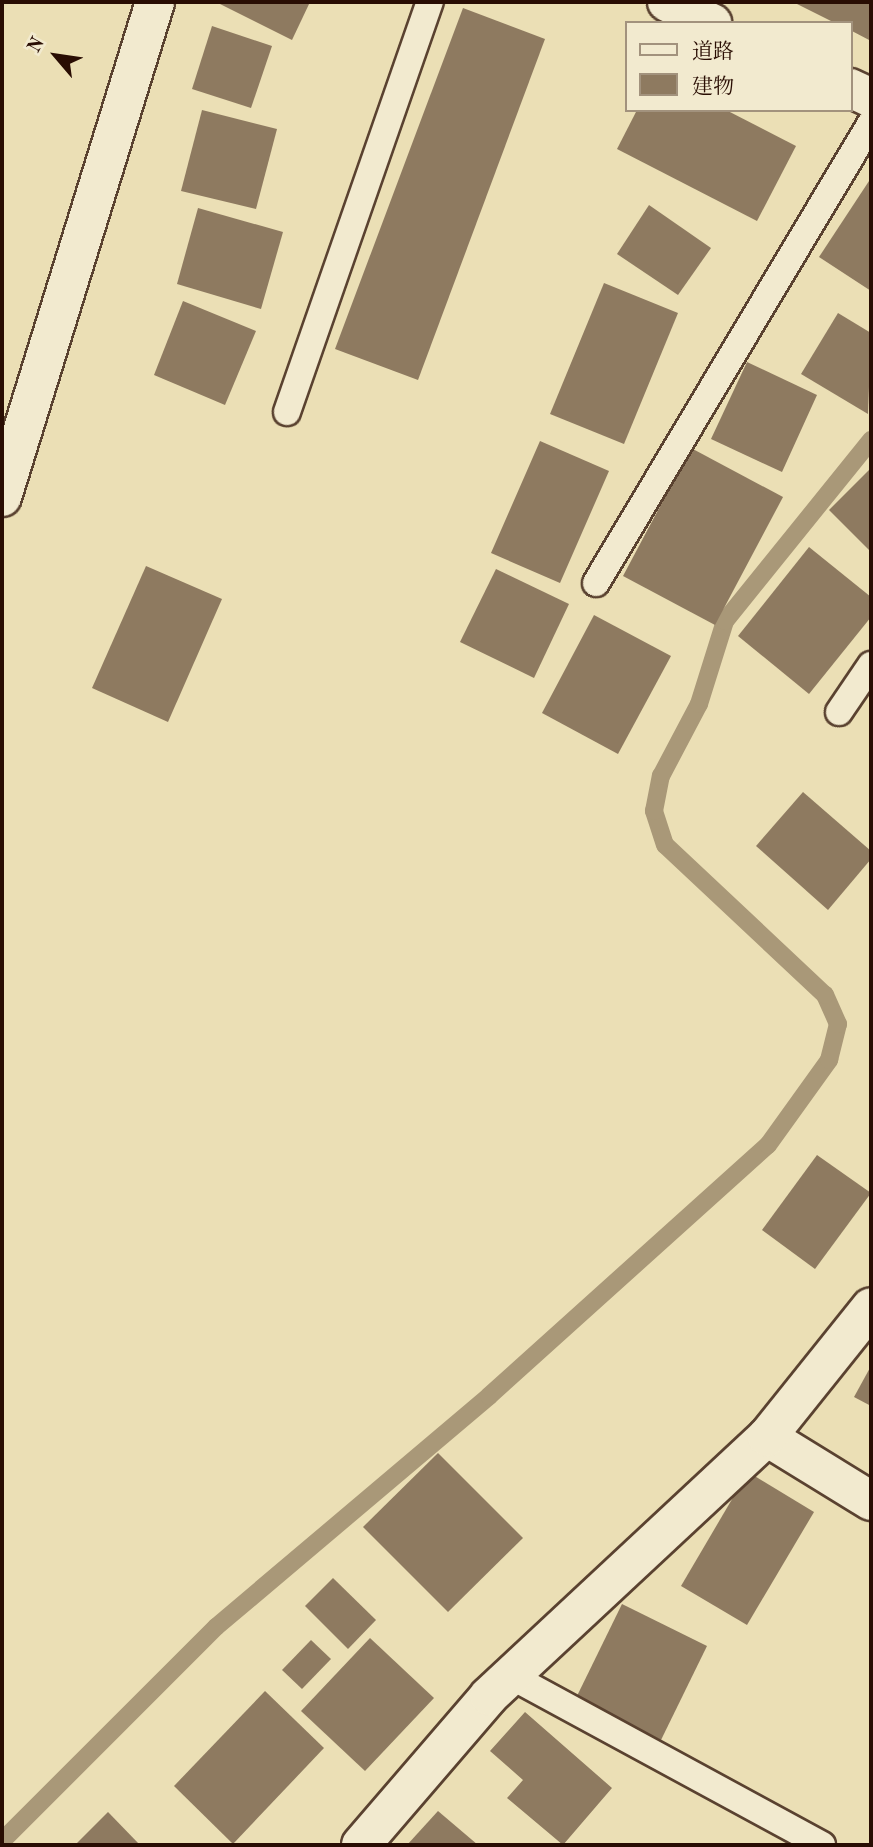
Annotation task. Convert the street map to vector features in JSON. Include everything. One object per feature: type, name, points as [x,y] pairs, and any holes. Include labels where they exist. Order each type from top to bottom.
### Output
[{"type":"street","points":[[2,497],[155,2]]},
{"type":"street","points":[[667,2],[708,21]]},
{"type":"street","points":[[852,89],[871,97]]},
{"type":"street","points":[[361,1845],[511,1676],[767,1437],[871,1307]]},
{"type":"street","points":[[767,1437],[871,1501]]},
{"type":"lane","points":[[287,412],[430,2]]},
{"type":"lane","points":[[596,583],[871,123]]},
{"type":"lane","points":[[839,712],[871,665]]},
{"type":"lane","points":[[511,1676],[822,1845]]},
{"type":"building","points":[[216,2],[310,2],[292,40]]},
{"type":"building","points":[[793,2],[871,2],[871,41],[852,31],[852,21],[831,21]]},
{"type":"building","points":[[463,8],[545,39],[418,380],[335,349]]},
{"type":"building","points":[[212,26],[272,46],[251,108],[192,89]]},
{"type":"building","points":[[202,110],[277,129],[256,209],[181,191]]},
{"type":"building","points":[[636,112],[730,112],[796,146],[757,221],[617,149]]},
{"type":"building","points":[[871,178],[871,291],[819,257]]},
{"type":"building","points":[[649,205],[711,248],[678,295],[617,254]]},
{"type":"building","points":[[198,208],[283,232],[261,309],[177,284]]},
{"type":"building","points":[[604,283],[678,313],[624,444],[550,414]]},
{"type":"building","points":[[183,301],[256,331],[225,405],[154,375]]},
{"type":"building","points":[[838,313],[871,333],[868,414],[801,374]]},
{"type":"building","points":[[747,362],[817,395],[782,472],[711,439]]},
{"type":"building","points":[[540,441],[609,471],[560,583],[491,553]]},
{"type":"building","points":[[691,448],[783,497],[715,625],[623,576]]},
{"type":"building","points":[[871,468],[871,552],[829,510]]},
{"type":"building","points":[[809,547],[871,597],[871,617],[809,694],[738,636]]},
{"type":"building","points":[[146,566],[222,599],[168,722],[92,688]]},
{"type":"building","points":[[496,569],[569,604],[534,678],[460,642]]},
{"type":"building","points":[[594,615],[671,656],[618,754],[542,713]]},
{"type":"building","points":[[803,792],[871,851],[871,859],[828,910],[756,846]]},
{"type":"building","points":[[817,1155],[871,1193],[815,1269],[762,1230]]},
{"type":"building","points":[[871,1366],[871,1406],[854,1397]]},
{"type":"building","points":[[438,1453],[523,1538],[448,1612],[363,1527]]},
{"type":"building","points":[[748,1472],[814,1512],[747,1625],[681,1586]]},
{"type":"building","points":[[333,1578],[376,1620],[348,1649],[305,1606]]},
{"type":"building","points":[[622,1604],[707,1646],[661,1740],[576,1698]]},
{"type":"building","points":[[370,1638],[434,1698],[365,1771],[301,1711]]},
{"type":"building","points":[[311,1640],[331,1659],[302,1689],[282,1670]]},
{"type":"building","points":[[265,1691],[324,1748],[233,1844],[174,1786]]},
{"type":"building","points":[[525,1712],[612,1788],[563,1845],[507,1798],[523,1780],[490,1751]]},
{"type":"building","points":[[438,1811],[478,1845],[407,1845]]},
{"type":"building","points":[[108,1812],[140,1845],[75,1845]]},
{"type":"waterway","points":[[2,1841],[216,1627],[489,1396],[768,1145],[829,1060],[838,1024],[825,995],[665,845],[654,811],[661,776],[699,704],[725,621],[871,440]]}]
